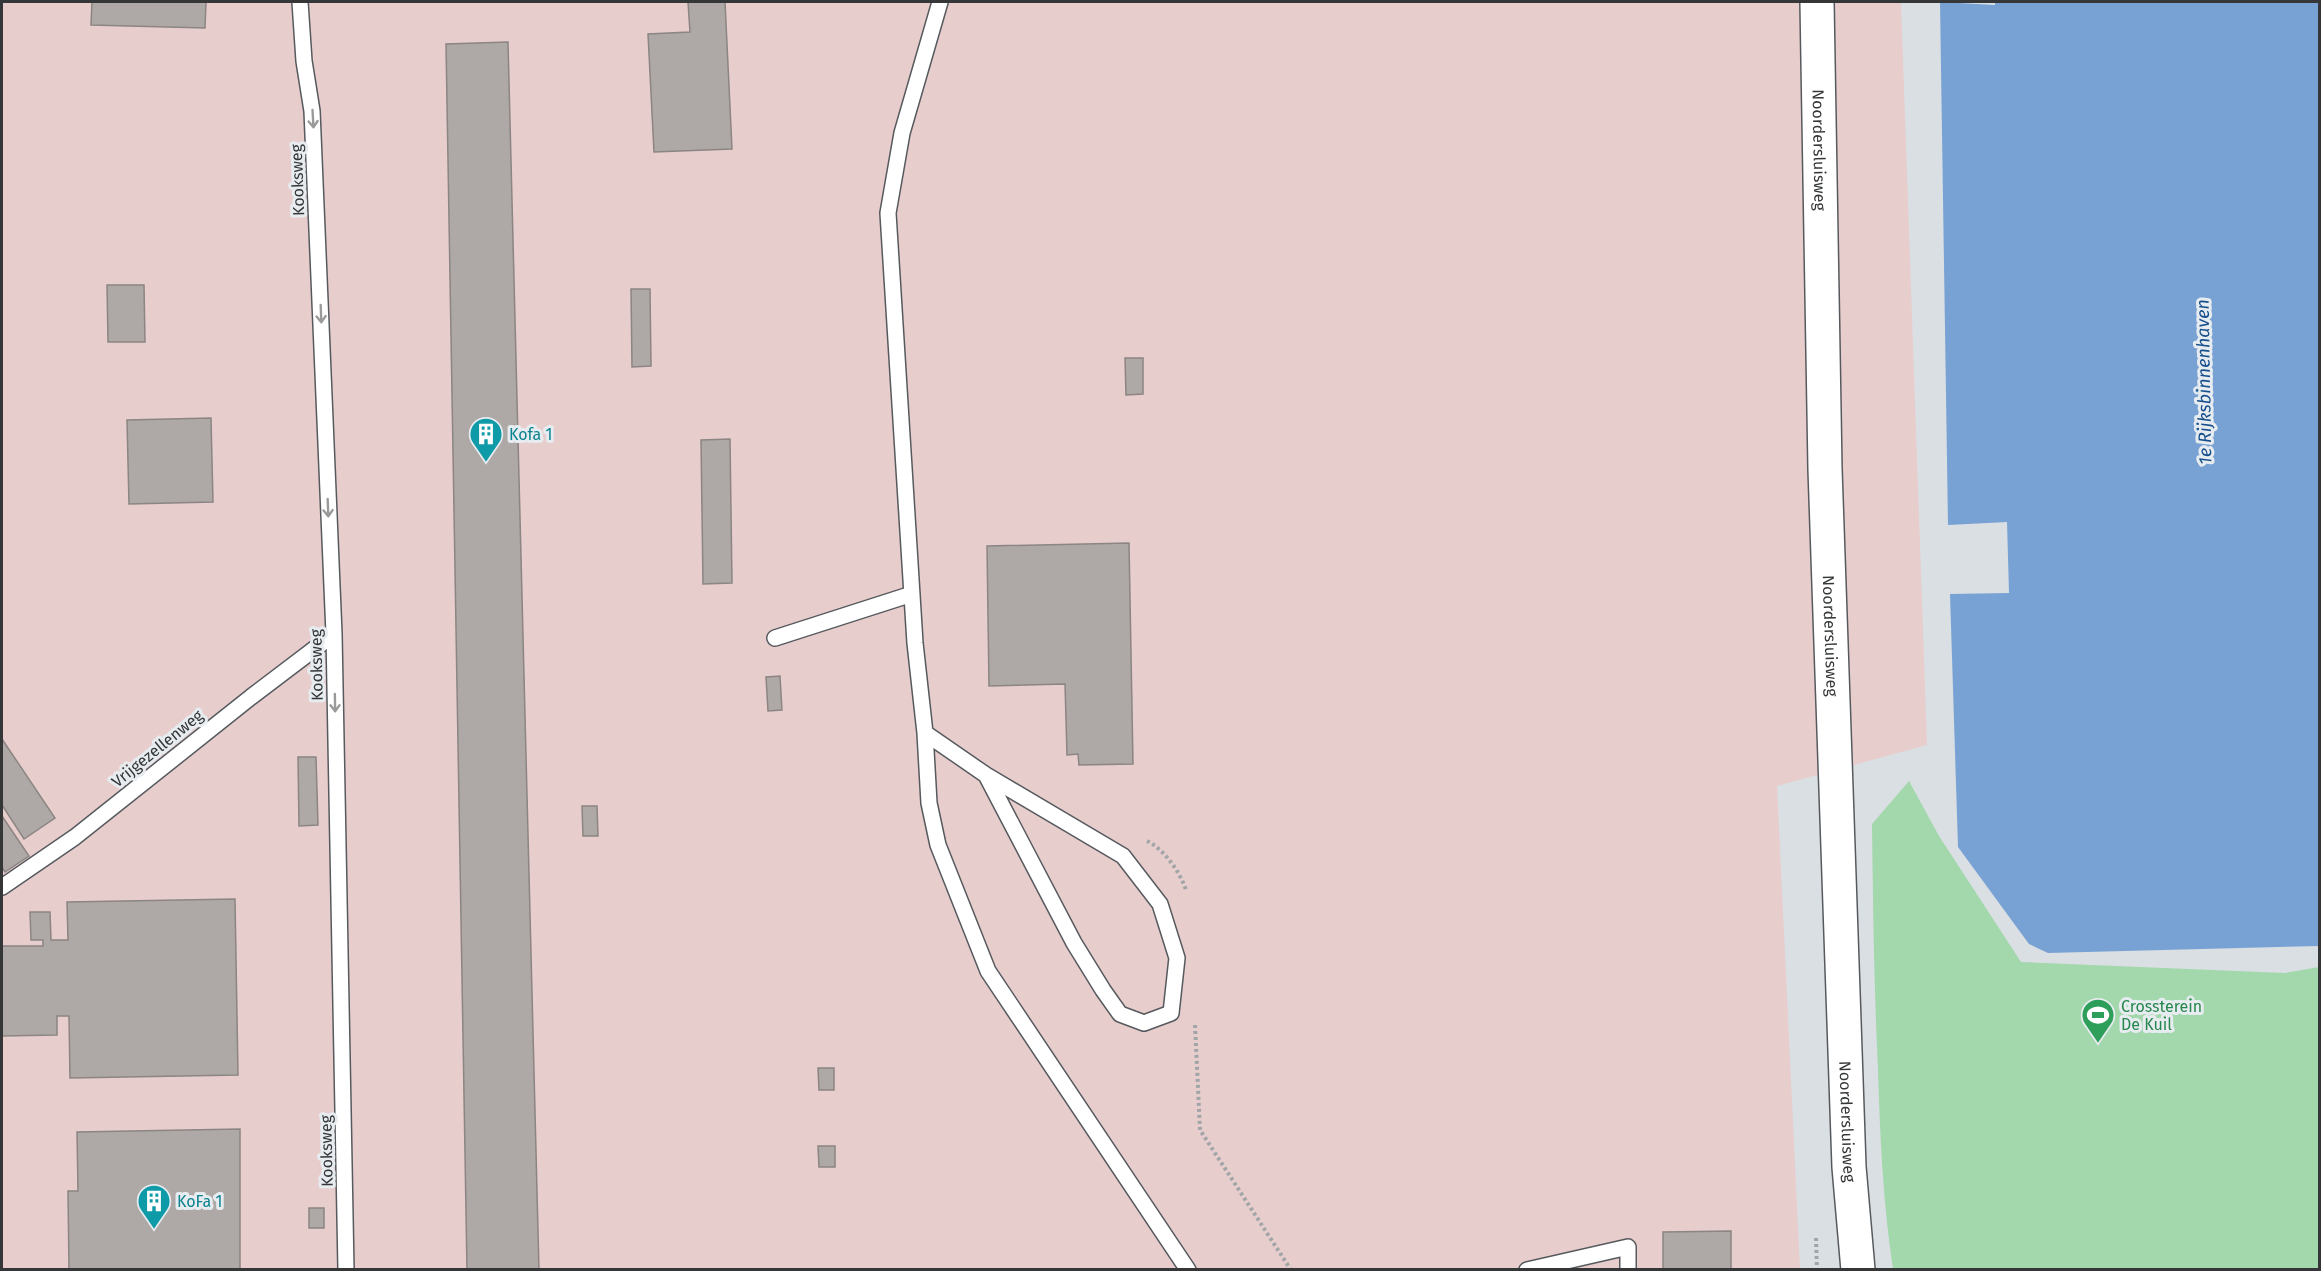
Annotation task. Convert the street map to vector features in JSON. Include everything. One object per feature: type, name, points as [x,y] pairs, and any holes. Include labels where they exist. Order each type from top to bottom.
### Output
[{"type":"street","name":"Noordersluisweg","points":[[1817,2],[1825,469],[1849,1167],[1858,1269]]},
{"type":"lane","name":"Kooksweg","points":[[300,2],[304,61],[312,111],[334,634],[346,1269]]},
{"type":"lane","points":[[940,2],[902,133],[888,213],[915,643],[925,733],[929,802],[938,845],[988,971],[1188,1269]]},
{"type":"lane","points":[[775,638],[912,594]]},
{"type":"lane","name":"Vrijgezellenweg","points":[[2,887],[75,837],[250,697],[334,634]]},
{"type":"lane","points":[[925,733],[986,776],[1123,856],[1160,903],[1177,958],[1171,1013],[1144,1023],[1120,1014],[1074,943],[986,776]]},
{"type":"lane","points":[[1527,1269],[1628,1247],[1628,1269]]},
{"type":"shaded area","points":[[2,2],[1901,2],[1927,745],[1777,786],[1800,1269],[2,1270]]},
{"type":"green space","name":"Crossterein De Kuil","points":[[1909,781],[1939,836],[2021,962],[2285,973],[2319,967],[2319,1269],[1893,1269],[1884,1194],[1880,1120],[1872,824]]},
{"type":"water","name":"1e Rijksbinnenhaven","points":[[1940,2],[1995,5],[1995,2],[2319,2],[2319,946],[2048,953],[2029,944],[1958,847],[1950,594],[2009,593],[2007,522],[1948,525]]},
{"type":"building","points":[[92,2],[206,2],[205,28],[91,25]]},
{"type":"building","points":[[688,2],[725,2],[732,149],[654,152],[648,34],[690,32]]},
{"type":"building","name":"Kofa 1","points":[[508,42],[539,1270],[467,1270],[446,44]]},
{"type":"building","points":[[107,285],[144,285],[145,342],[108,342]]},
{"type":"building","points":[[631,289],[650,289],[651,366],[632,367]]},
{"type":"building","points":[[1125,358],[1143,358],[1143,394],[1126,395]]},
{"type":"building","points":[[211,418],[213,502],[129,504],[127,420]]},
{"type":"building","points":[[730,439],[732,583],[703,584],[701,440]]},
{"type":"building","points":[[1129,543],[1133,764],[1079,765],[1078,754],[1067,755],[1065,684],[989,686],[987,546]]},
{"type":"building","points":[[780,676],[782,710],[768,711],[766,677]]},
{"type":"building","points":[[2,739],[55,818],[24,839],[2,805]]},
{"type":"building","points":[[298,757],[316,757],[318,825],[299,826]]},
{"type":"building","points":[[582,806],[597,806],[598,836],[583,836]]},
{"type":"building","points":[[2,816],[29,856],[5,872],[2,867]]},
{"type":"building","points":[[235,899],[238,1075],[70,1078],[69,1016],[57,1016],[57,1035],[2,1036],[2,946],[43,946],[43,940],[31,940],[30,912],[50,912],[51,940],[68,940],[67,902]]},
{"type":"building","points":[[818,1068],[834,1068],[834,1090],[819,1090]]},
{"type":"building","name":"KoFa 1","points":[[240,1129],[240,1270],[69,1270],[68,1191],[78,1191],[77,1132]]},
{"type":"building","points":[[818,1146],[835,1146],[835,1167],[819,1167]]},
{"type":"building","points":[[309,1208],[324,1208],[324,1228],[309,1228]]},
{"type":"building","points":[[1731,1231],[1731,1270],[1663,1270],[1663,1232]]},
{"type":"place","name":"Kofa 1","points":[[486,463]]},
{"type":"place","name":"Crossterein De Kuil","points":[[2098,1044]]},
{"type":"place","name":"KoFa 1","points":[[154,1230]]}]
